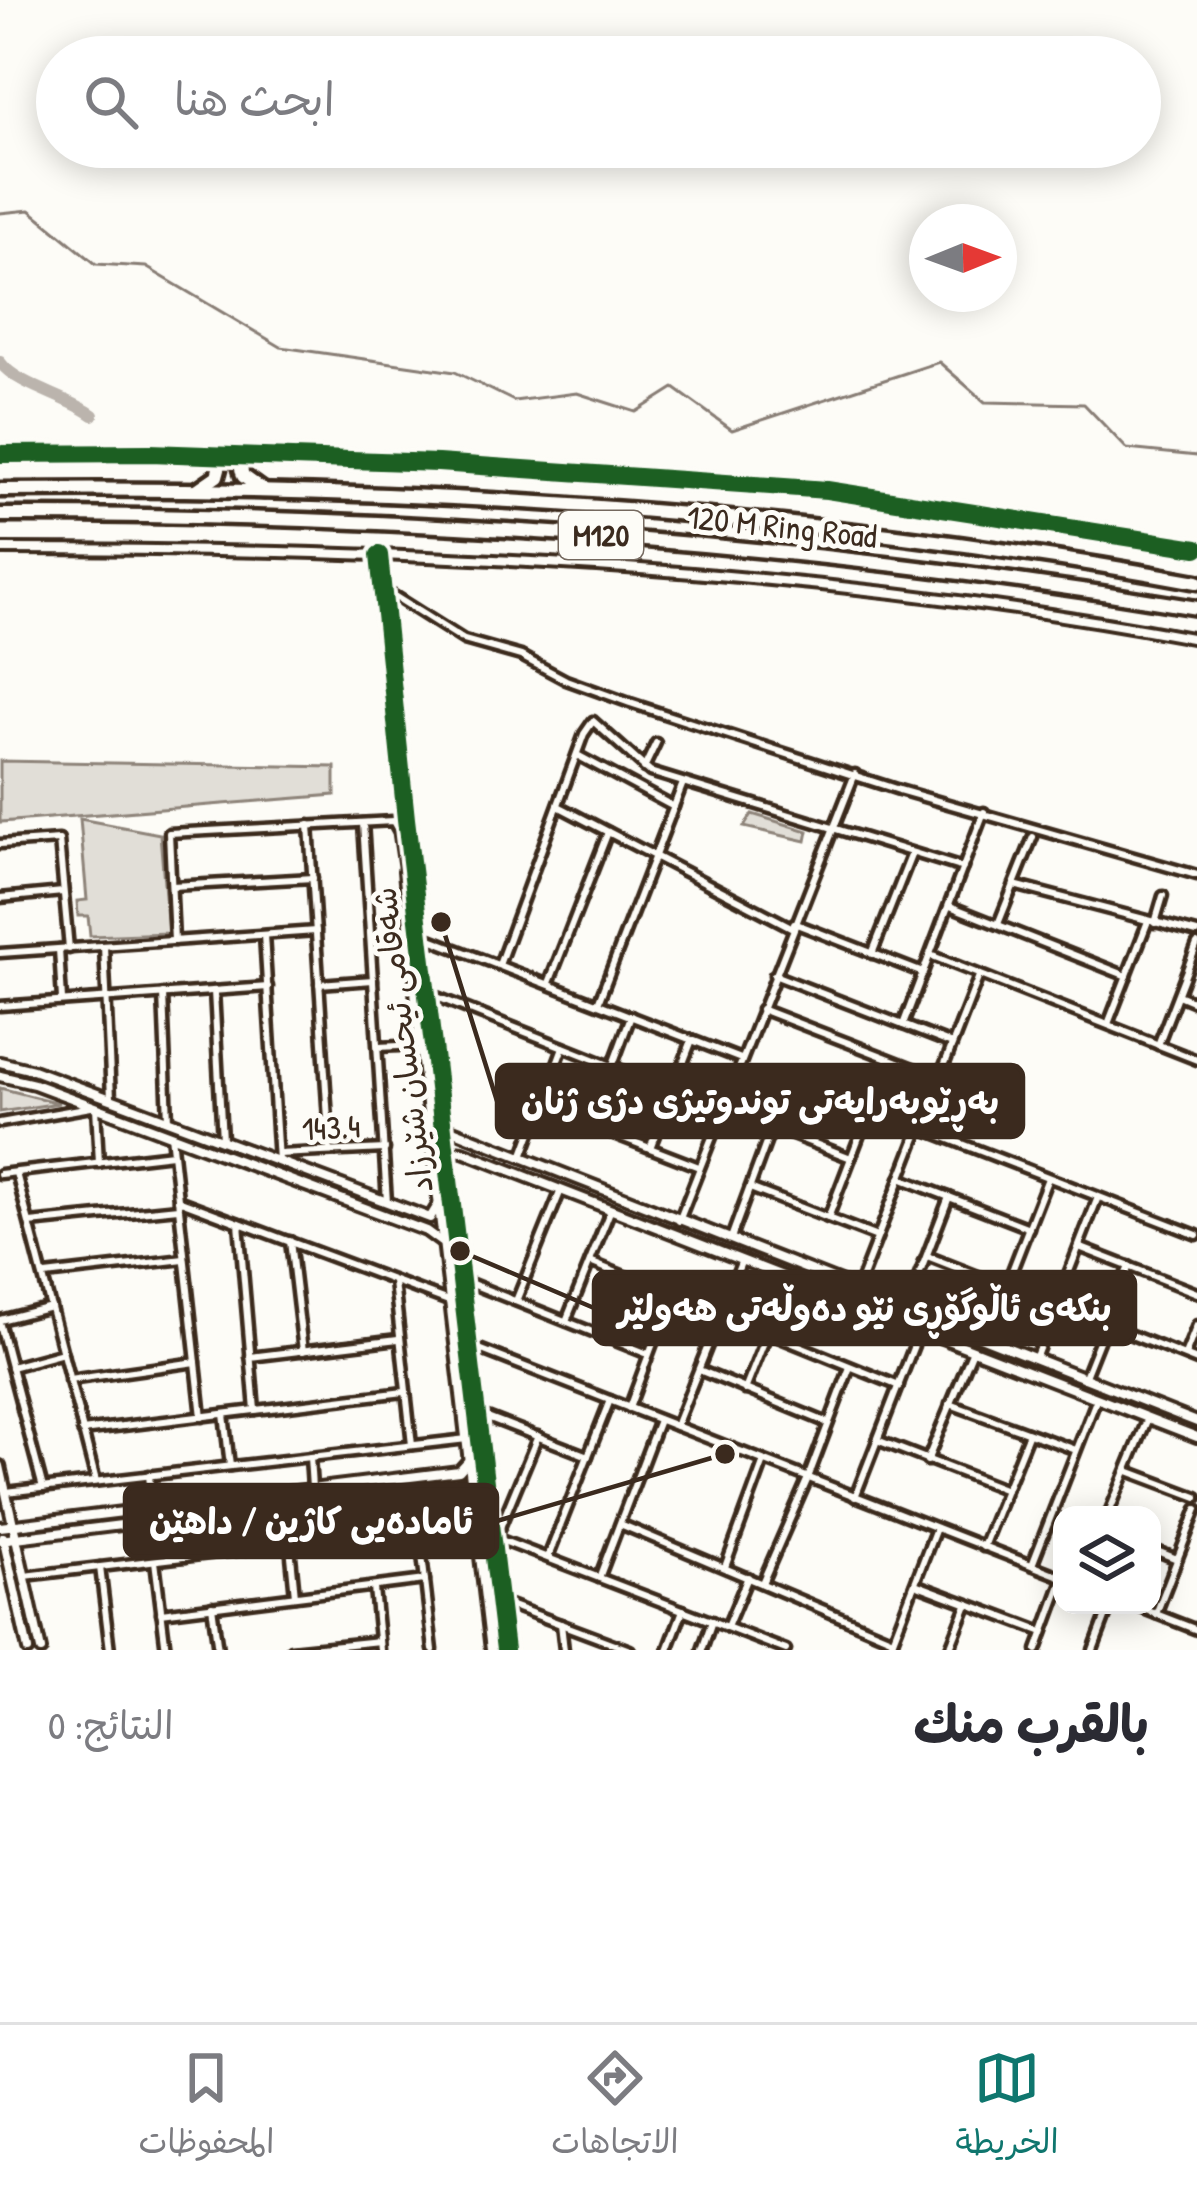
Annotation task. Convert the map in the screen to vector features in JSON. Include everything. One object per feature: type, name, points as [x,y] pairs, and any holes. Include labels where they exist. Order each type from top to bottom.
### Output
[{"type":"highway","points":[[195,490],[218,476],[230,454]]},
{"type":"highway","points":[[230,454],[243,476],[266,492]]},
{"type":"highway","name":"120 M Ring Road","points":[[0,490],[266,492],[561,506],[789,526],[1197,582]]},
{"type":"highway","name":"120 M Ring Road","points":[[0,514],[381,521],[594,535],[989,576],[1197,608]]},
{"type":"street","points":[[0,454],[230,454],[438,463],[827,490],[1197,548]]},
{"type":"street","points":[[0,549],[379,555],[629,569],[865,590],[1197,639]]},
{"type":"street","name":"شەقامی ئیحسان شێرزاد","points":[[379,555],[505,1650]]},
{"type":"street","points":[[383,589],[464,640],[521,656],[566,680],[630,703],[1197,875]]},
{"type":"street","points":[[499,965],[588,724],[598,722],[644,768],[683,783],[963,868]]},
{"type":"street","points":[[644,768],[656,743]]},
{"type":"street","points":[[577,755],[674,807]]},
{"type":"street","points":[[679,1221],[855,774]]},
{"type":"street","points":[[598,1003],[683,783]]},
{"type":"street","points":[[560,807],[793,925],[922,973]]},
{"type":"street","points":[[903,1025],[984,812]]},
{"type":"street","points":[[174,941],[169,833],[393,821],[404,871]]},
{"type":"street","points":[[363,823],[386,1202]]},
{"type":"street","points":[[309,825],[330,1151]]},
{"type":"street","points":[[549,983],[608,832]]},
{"type":"street","points":[[998,924],[1033,838]]},
{"type":"street","points":[[0,844],[58,840],[64,892],[62,1001]]},
{"type":"street","name":"شەقامی ئیحسان شێرزاد","points":[[410,852],[404,871],[420,1045],[491,1650]]},
{"type":"street","points":[[872,954],[912,853]]},
{"type":"street","points":[[171,886],[313,878]]},
{"type":"street","points":[[1014,885],[1197,934]]},
{"type":"street","points":[[0,898],[64,892]]},
{"type":"street","points":[[1108,1025],[1163,896]]},
{"type":"street","points":[[950,906],[1127,976]]},
{"type":"street","points":[[0,953],[316,931]]},
{"type":"street","points":[[420,934],[741,1059]]},
{"type":"street","points":[[264,935],[278,1157]]},
{"type":"street","points":[[1158,1045],[1197,944]]},
{"type":"street","points":[[104,946],[112,1099]]},
{"type":"street","points":[[930,955],[1197,1060]]},
{"type":"street","points":[[774,975],[952,1044]]},
{"type":"street","points":[[857,1290],[979,976]]},
{"type":"street","points":[[319,984],[373,980]]},
{"type":"street","points":[[0,1006],[268,987]]},
{"type":"street","points":[[214,991],[222,1140]]},
{"type":"street","points":[[427,993],[672,1090]]},
{"type":"street","points":[[163,994],[168,1120]]},
{"type":"street","points":[[1178,995],[1197,1003]]},
{"type":"street","points":[[761,1009],[939,1078]]},
{"type":"street","points":[[612,1067],[631,1016]]},
{"type":"street","points":[[650,1148],[692,1040]]},
{"type":"street","points":[[378,1047],[420,1045]]},
{"type":"street","points":[[521,1160],[562,1047]]},
{"type":"street","points":[[828,1218],[889,1058]]},
{"type":"street","points":[[0,1062],[278,1157],[430,1218]]},
{"type":"street","points":[[423,1074],[436,1072]]},
{"type":"street","points":[[0,1076],[34,1084],[426,1231],[444,1246]]},
{"type":"street","points":[[541,1106],[700,1168]]},
{"type":"street","points":[[0,1123],[95,1107]]},
{"type":"street","points":[[95,1107],[98,1163]]},
{"type":"street","points":[[723,1108],[851,1158]]},
{"type":"street","points":[[442,1124],[467,1139],[1197,1422]]},
{"type":"street","points":[[729,1241],[772,1127]]},
{"type":"street","points":[[920,1128],[1197,1235]]},
{"type":"street","points":[[196,1145],[201,1132]]},
{"type":"street","points":[[170,1135],[202,1417]]},
{"type":"street","points":[[463,1152],[461,1143],[467,1139]]},
{"type":"street","name":"143.4","points":[[278,1157],[385,1149]]},
{"type":"street","points":[[447,1165],[451,1153],[463,1152],[1197,1437]]},
{"type":"street","points":[[0,1174],[172,1154]]},
{"type":"street","points":[[16,1172],[96,1481]]},
{"type":"street","points":[[900,1178],[1029,1228]]},
{"type":"street","points":[[1006,1287],[1048,1178]]},
{"type":"street","points":[[750,1188],[878,1237]]},
{"type":"street","points":[[516,1301],[560,1190]]},
{"type":"street","points":[[906,1310],[949,1197]]},
{"type":"street","points":[[1035,1359],[1098,1198]]},
{"type":"street","points":[[30,1223],[178,1204],[451,1301]]},
{"type":"street","points":[[426,1231],[439,1204]]},
{"type":"street","points":[[566,1321],[610,1209]]},
{"type":"street","points":[[239,1222],[256,1410]]},
{"type":"street","points":[[694,1242],[700,1229]]},
{"type":"street","points":[[290,1241],[303,1351]]},
{"type":"street","points":[[1079,1247],[1197,1293]]},
{"type":"street","points":[[927,1256],[1055,1306]]},
{"type":"street","points":[[43,1275],[184,1258]]},
{"type":"street","points":[[676,1426],[742,1260]]},
{"type":"street","points":[[590,1262],[721,1315]]},
{"type":"street","points":[[1084,1378],[1129,1266]]},
{"type":"street","points":[[745,1390],[789,1279]]},
{"type":"street","points":[[394,1280],[412,1445]]},
{"type":"street","points":[[461,1280],[648,1354]]},
{"type":"street","points":[[628,1408],[671,1295]]},
{"type":"street","points":[[43,1487],[0,1323],[51,1307]]},
{"type":"street","points":[[1106,1325],[1197,1361]]},
{"type":"street","points":[[1185,1356],[1197,1325]]},
{"type":"street","points":[[944,1339],[948,1326]]},
{"type":"street","points":[[855,1496],[920,1330]]},
{"type":"street","points":[[768,1333],[899,1386]]},
{"type":"street","points":[[250,1357],[398,1339]]},
{"type":"street","points":[[469,1345],[1053,1576]]},
{"type":"street","points":[[927,1462],[973,1350]]},
{"type":"street","points":[[11,1367],[63,1353]]},
{"type":"street","points":[[69,1380],[196,1362]]},
{"type":"street","points":[[761,1582],[808,1478],[850,1367]]},
{"type":"street","points":[[699,1370],[828,1424]]},
{"type":"street","points":[[82,1431],[404,1392]]},
{"type":"street","points":[[462,1394],[474,1392]]},
{"type":"street","points":[[1055,1506],[1097,1398]]},
{"type":"street","points":[[548,1557],[610,1400]]},
{"type":"street","points":[[950,1404],[1076,1450]]},
{"type":"street","points":[[477,1413],[588,1456]]},
{"type":"street","points":[[224,1414],[230,1466]]},
{"type":"street","points":[[1112,1506],[1148,1418]]},
{"type":"street","points":[[599,1577],[659,1420]]},
{"type":"street","points":[[983,1546],[1028,1435]]},
{"type":"street","points":[[538,1436],[494,1537],[727,1627],[763,1646],[786,1650]]},
{"type":"street","points":[[6,1492],[467,1439]]},
{"type":"street","points":[[877,1441],[1006,1490]]},
{"type":"street","points":[[310,1457],[312,1488]]},
{"type":"street","points":[[28,1650],[5,1567],[0,1525],[460,1471],[470,1460]]},
{"type":"street","points":[[725,1568],[764,1461]]},
{"type":"street","points":[[0,1466],[41,1650]]},
{"type":"street","points":[[460,1471],[461,1483]]},
{"type":"street","points":[[1127,1471],[1197,1497]]},
{"type":"street","points":[[149,1475],[152,1506]]},
{"type":"street","points":[[2,1540],[461,1483],[473,1491]]},
{"type":"street","points":[[240,1496],[242,1507]]},
{"type":"street","points":[[1161,1602],[1197,1509]]},
{"type":"street","points":[[1032,1565],[1053,1511]]},
{"type":"street","points":[[182,1515],[186,1557]]},
{"type":"street","points":[[25,1576],[477,1522]]},
{"type":"street","points":[[620,1524],[892,1639]]},
{"type":"street","points":[[889,1650],[936,1528]]},
{"type":"street","points":[[418,1529],[433,1650]]},
{"type":"street","points":[[290,1545],[295,1596]]},
{"type":"street","points":[[1161,1552],[1178,1559]]},
{"type":"street","points":[[155,1561],[166,1650]]},
{"type":"street","points":[[100,1568],[110,1650]]},
{"type":"street","points":[[727,1627],[748,1577]]},
{"type":"street","points":[[161,1613],[424,1580]]},
{"type":"street","points":[[915,1584],[1043,1632]]},
{"type":"street","points":[[291,1650],[380,1645],[374,1586]]},
{"type":"street","points":[[499,1600],[630,1650]]},
{"type":"street","points":[[949,1650],[967,1605]]},
{"type":"street","points":[[1037,1650],[1053,1605]]},
{"type":"street","points":[[212,1606],[218,1650]]},
{"type":"street","points":[[668,1650],[683,1610]]},
{"type":"street","points":[[1093,1650],[1107,1614]]},
{"type":"street","points":[[1156,1614],[1197,1630]]},
{"type":"street","points":[[702,1650],[712,1622]]},
{"type":"street","points":[[561,1624],[564,1650]]},
{"type":"street","points":[[586,1634],[586,1649]]},
{"type":"shaded area","points":[[0,761],[335,767],[335,795],[0,822]]},
{"type":"shaded area","points":[[752,814],[808,831],[806,841],[744,827]]},
{"type":"shaded area","points":[[80,819],[160,834],[168,933],[90,936],[88,916],[78,916],[77,901],[87,900]]},
{"type":"shaded area","points":[[0,1088],[59,1103],[0,1112]]},
{"type":"waterway","points":[[0,213],[30,210],[96,264],[146,267],[281,347],[455,372],[514,401],[577,393],[636,412],[674,388],[732,430],[939,362],[985,402],[1084,404],[1127,449],[1197,456]]},
{"type":"waterway","points":[[0,362],[18,378],[93,415]]},
{"type":"cycle path","points":[[0,454],[150,453],[438,463],[827,490],[1197,548]]},
{"type":"cycle path","points":[[379,555],[505,1650]]},
{"type":"place","name":"بەڕێوبەرایەتی توندوتیژی دژی ژنان","points":[[441,922]]},
{"type":"place","name":"بنکەی ئاڵوگۆڕی نێو دەوڵەتی هەولێر","points":[[460,1251]]},
{"type":"place","name":"ئامادەيی کاژين / داهێن","points":[[725,1454]]}]
